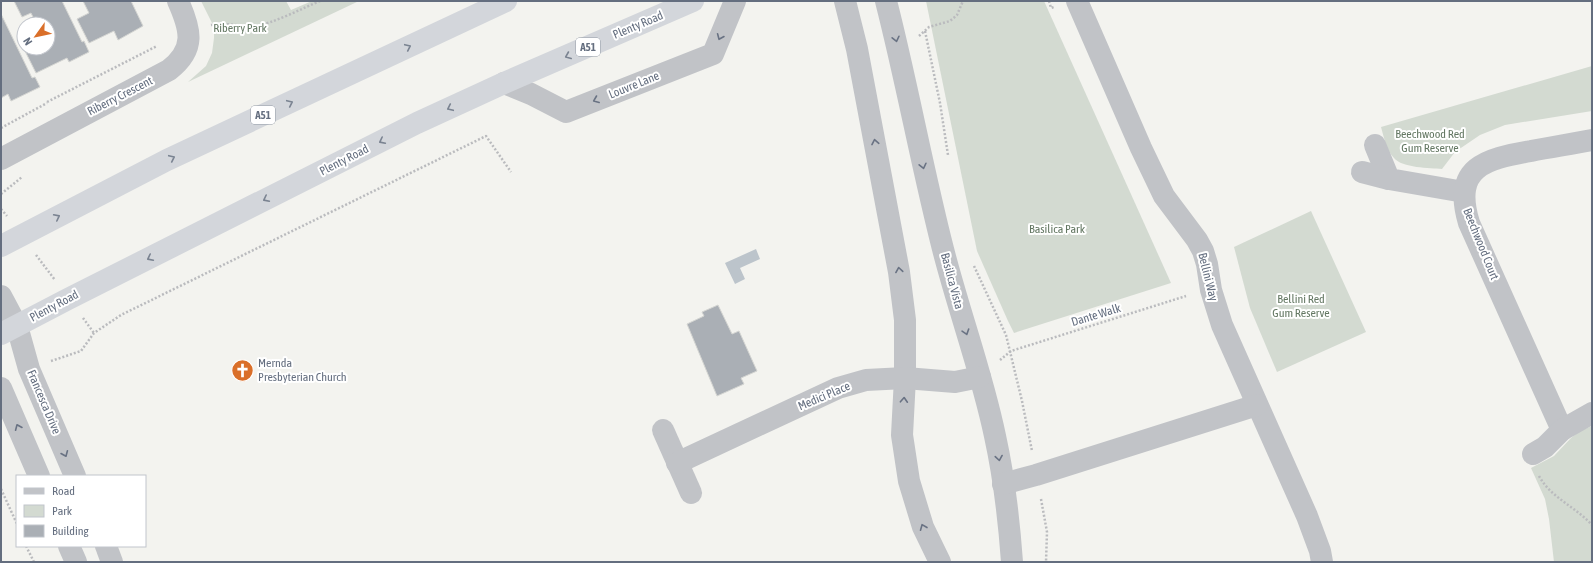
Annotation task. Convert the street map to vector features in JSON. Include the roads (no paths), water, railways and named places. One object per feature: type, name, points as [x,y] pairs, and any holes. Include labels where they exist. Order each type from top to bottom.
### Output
[{"type":"highway","name":"A51","points":[[1,246],[167,160],[506,1]]},
{"type":"highway","name":"Plenty Road","points":[[9,330],[68,298],[417,123],[504,83],[693,1]]},
{"type":"street","name":"Riberry Crescent","points":[[1,159],[169,70],[180,61],[186,52],[189,40],[188,29],[178,1]]},
{"type":"street","name":"Louvre Lane","points":[[504,83],[531,94],[566,112],[713,54],[735,1]]},
{"type":"street","points":[[845,1],[857,49],[899,272],[905,320],[905,378],[902,435],[909,481],[923,527],[940,562]]},
{"type":"street","name":"Basilica Vista","points":[[886,1],[942,248],[980,377],[995,436],[1008,515],[1012,562]]},
{"type":"street","name":"Bellini Way","points":[[1076,1],[1141,148],[1164,196],[1197,240],[1203,251],[1216,308],[1232,350],[1307,516],[1320,550],[1322,562]]},
{"type":"street","name":"Beechwood Court","points":[[1562,430],[1469,224],[1464,207],[1464,192],[1469,178],[1477,168],[1493,159],[1592,140]]},
{"type":"street","points":[[1375,145],[1389,179]]},
{"type":"street","points":[[1362,172],[1389,179],[1464,192]]},
{"type":"street","name":"Francesca Drive","points":[[1,296],[9,330],[30,369],[75,475]]},
{"type":"street","name":"Medici Place","points":[[677,463],[838,388],[866,380],[905,378],[955,382],[980,377]]},
{"type":"street","points":[[1,388],[39,475]]},
{"type":"street","points":[[1003,484],[1036,475],[1257,405]]},
{"type":"street","points":[[1535,463],[1545,447],[1562,430],[1592,413]]},
{"type":"street","points":[[663,430],[691,492]]},
{"type":"street","points":[[69,547],[76,562]]},
{"type":"street","points":[[106,547],[112,562]]},
{"type":"place","name":"Mernda Presbyterian Church","points":[[243,370]]},
{"type":"park label","name":"Riberry Park","points":[[240,28]]},
{"type":"park label","name":"Beechwood Red Gum Reserve","points":[[1430,141]]},
{"type":"park label","name":"Basilica Park","points":[[1057,229]]},
{"type":"park label","name":"Bellini Red Gum Reserve","points":[[1301,306]]}]
